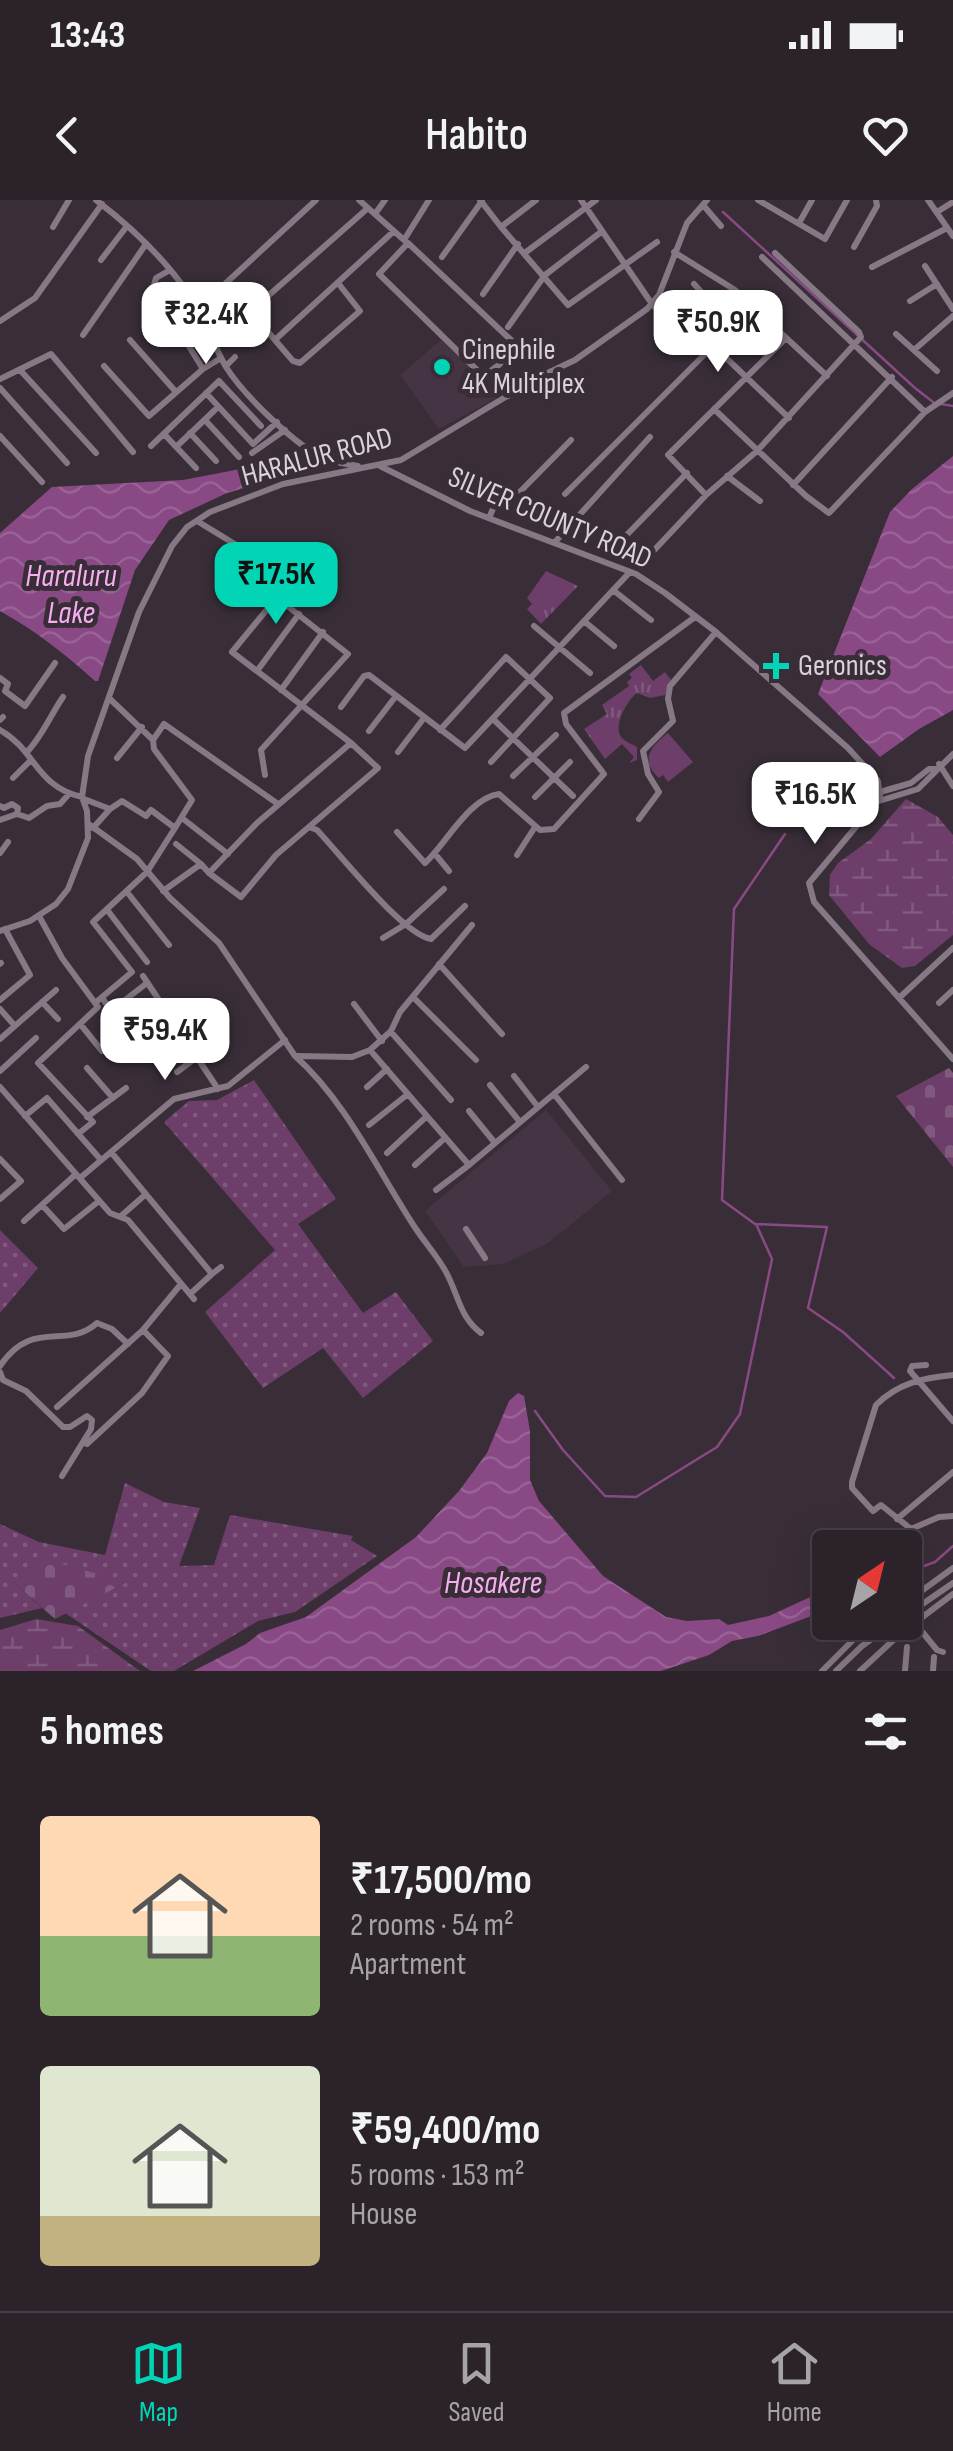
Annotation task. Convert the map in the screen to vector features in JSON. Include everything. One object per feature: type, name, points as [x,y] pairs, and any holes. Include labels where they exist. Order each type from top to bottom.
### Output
[{"type":"street","points":[[53,227],[69,200]]},
{"type":"street","points":[[316,200],[226,283],[293,361],[300,363],[360,311],[338,283]]},
{"type":"street","points":[[359,200],[404,240],[430,200]]},
{"type":"street","points":[[250,311],[385,200]]},
{"type":"street","points":[[501,227],[536,200]]},
{"type":"street","points":[[526,252],[584,204],[596,200]]},
{"type":"street","points":[[758,200],[774,204],[825,239],[847,200]]},
{"type":"street","points":[[799,223],[812,200]]},
{"type":"street","points":[[854,246],[877,206],[876,200]]},
{"type":"street","points":[[928,200],[953,236]]},
{"type":"street","points":[[442,257],[482,201],[568,305],[656,242]]},
{"type":"street","points":[[0,321],[35,298],[99,202],[170,270],[197,307],[226,366],[285,430],[318,455],[359,466]]},
{"type":"street","points":[[937,212],[953,202]]},
{"type":"street","points":[[705,203],[722,226]]},
{"type":"street","name":"HARALUR ROAD","points":[[2,930],[39,916],[68,890],[91,826],[83,798],[88,756],[110,699],[122,652],[172,546],[197,520],[282,484],[379,465],[416,453],[574,360],[652,304],[687,223],[705,203]]},
{"type":"street","points":[[584,204],[652,304],[688,342]]},
{"type":"street","points":[[101,260],[127,226]]},
{"type":"street","points":[[872,267],[947,228]]},
{"type":"street","points":[[276,339],[394,231]]},
{"type":"street","points":[[508,326],[545,275],[601,232]]},
{"type":"street","points":[[488,373],[500,364],[512,341],[408,242],[379,274],[508,396]]},
{"type":"street","points":[[83,335],[146,244]]},
{"type":"street","points":[[483,294],[518,244]]},
{"type":"street","points":[[674,252],[726,282],[828,376]]},
{"type":"street","points":[[644,561],[706,495],[757,451],[858,341],[859,332],[775,253]]},
{"type":"street","points":[[762,257],[858,341],[925,412]]},
{"type":"street","points":[[914,350],[953,312],[925,266]]},
{"type":"street","points":[[170,270],[156,278],[153,288],[203,369]]},
{"type":"street","points":[[694,284],[708,299],[698,328],[711,348],[720,352],[789,418]]},
{"type":"street","points":[[910,301],[937,284]]},
{"type":"street","points":[[896,334],[937,370]]},
{"type":"street","points":[[720,352],[736,335]]},
{"type":"street","points":[[706,495],[668,455],[786,338]]},
{"type":"street","points":[[130,340],[176,392]]},
{"type":"street","points":[[564,494],[711,348]]},
{"type":"street","points":[[0,380],[52,354],[134,452]]},
{"type":"street","points":[[226,366],[235,357]]},
{"type":"street","points":[[104,366],[149,416],[221,358]]},
{"type":"street","points":[[20,370],[96,454]]},
{"type":"street","points":[[794,484],[892,378]]},
{"type":"street","points":[[151,446],[219,381],[262,426]]},
{"type":"street","points":[[0,388],[67,463]]},
{"type":"street","points":[[714,409],[830,513],[925,412],[953,393]]},
{"type":"street","points":[[206,394],[254,444],[278,422]]},
{"type":"street","points":[[176,446],[218,406]]},
{"type":"street","points":[[204,420],[240,457]]},
{"type":"street","points":[[252,452],[285,430]]},
{"type":"street","points":[[190,433],[216,460]]},
{"type":"street","points":[[164,434],[196,468]]},
{"type":"street","points":[[0,436],[42,482]]},
{"type":"street","points":[[556,542],[650,437]]},
{"type":"street","points":[[478,479],[510,502],[570,440]]},
{"type":"street","points":[[318,455],[318,477]]},
{"type":"street","name":"SILVER COUNTY ROAD","points":[[379,465],[426,491],[489,518],[630,572],[716,632],[848,748],[878,781],[880,792]]},
{"type":"street","points":[[614,548],[687,474]]},
{"type":"street","points":[[728,476],[760,501]]},
{"type":"street","points":[[489,518],[500,496]]},
{"type":"street","points":[[176,844],[241,896],[276,855],[378,768],[232,652],[292,578],[197,520]]},
{"type":"street","points":[[341,707],[366,674],[466,748],[630,572]]},
{"type":"street","points":[[613,590],[651,620]]},
{"type":"street","points":[[266,776],[261,750],[348,654],[276,597]]},
{"type":"street","points":[[256,671],[299,614]]},
{"type":"street","points":[[397,832],[425,863],[450,832],[489,795],[504,795],[535,826],[544,832],[554,830],[603,777],[602,769],[564,720],[564,713],[695,617]]},
{"type":"street","points":[[584,621],[614,646]]},
{"type":"street","points":[[534,626],[590,673]]},
{"type":"street","points":[[281,690],[323,632]]},
{"type":"street","points":[[639,819],[660,792],[648,774],[643,751],[674,717],[668,699],[670,686],[716,632]]},
{"type":"street","points":[[440,730],[504,657],[550,698],[491,762]]},
{"type":"street","points":[[0,678],[8,684],[5,691],[25,706],[55,663]]},
{"type":"street","points":[[370,731],[396,696]]},
{"type":"street","points":[[13,778],[62,697]]},
{"type":"street","points":[[98,1000],[132,972],[90,925],[148,872],[192,800],[154,749],[153,740],[110,699]]},
{"type":"street","points":[[398,752],[424,718]]},
{"type":"street","points":[[493,719],[573,796]]},
{"type":"street","points":[[153,740],[164,724],[278,804]]},
{"type":"street","points":[[118,758],[142,728]]},
{"type":"street","points":[[0,730],[61,792],[110,809]]},
{"type":"street","points":[[514,776],[556,735]]},
{"type":"street","points":[[210,873],[278,804],[351,743]]},
{"type":"street","points":[[953,754],[911,783],[880,792],[878,802],[809,882],[814,902],[953,1060]]},
{"type":"street","points":[[535,797],[570,762]]},
{"type":"street","points":[[937,766],[953,786]]},
{"type":"street","points":[[878,802],[918,789],[934,775],[937,766]]},
{"type":"street","points":[[0,820],[16,814],[29,818],[47,806],[60,804],[68,794]]},
{"type":"street","points":[[175,828],[151,810],[146,816],[122,801],[91,826],[136,859],[201,930],[219,943],[378,1166],[446,1272],[467,1322],[482,1333]]},
{"type":"street","points":[[0,806],[12,804],[18,808],[16,814]]},
{"type":"street","points":[[182,818],[228,854]]},
{"type":"street","points":[[309,826],[424,938],[431,939],[465,906]]},
{"type":"street","points":[[516,856],[535,826]]},
{"type":"street","points":[[0,853],[8,842]]},
{"type":"street","points":[[435,854],[448,871]]},
{"type":"street","points":[[164,891],[201,864]]},
{"type":"street","points":[[383,938],[406,924],[444,889]]},
{"type":"street","points":[[127,892],[169,944]]},
{"type":"street","points":[[108,911],[147,962]]},
{"type":"street","points":[[39,916],[62,958],[127,1034],[126,1038],[102,1050],[81,1024]]},
{"type":"street","points":[[296,1056],[352,1057],[370,1050],[391,1031],[413,996],[472,926]]},
{"type":"street","points":[[0,1000],[30,975],[2,930]]},
{"type":"street","points":[[899,998],[952,952]]},
{"type":"street","points":[[438,964],[502,1034]]},
{"type":"street","points":[[125,1000],[145,980],[218,1089]]},
{"type":"street","points":[[0,1038],[56,990]]},
{"type":"street","points":[[939,1003],[953,990]]},
{"type":"street","points":[[413,996],[476,1060]]},
{"type":"street","points":[[78,1134],[92,1122],[38,1063],[98,1007],[98,1000]]},
{"type":"street","points":[[42,1002],[58,1020]]},
{"type":"street","points":[[139,1020],[162,1004]]},
{"type":"street","points":[[354,1004],[382,1041]]},
{"type":"street","points":[[0,1009],[15,1026]]},
{"type":"street","points":[[158,1047],[180,1031]]},
{"type":"street","points":[[391,1031],[392,1037],[451,1100]]},
{"type":"street","points":[[0,1071],[36,1038]]},
{"type":"street","points":[[24,1221],[174,1099],[228,1086],[285,1040]]},
{"type":"street","points":[[370,1050],[468,1165]]},
{"type":"street","points":[[177,1072],[197,1057]]},
{"type":"street","points":[[436,1190],[586,1067]]},
{"type":"street","points":[[87,1068],[113,1098]]},
{"type":"street","points":[[366,1087],[387,1069]]},
{"type":"street","points":[[514,1076],[538,1107]]},
{"type":"street","points":[[490,1085],[520,1122]]},
{"type":"street","points":[[0,1087],[110,1213],[128,1220],[192,1296],[222,1267]]},
{"type":"street","points":[[87,1116],[126,1088]]},
{"type":"street","points":[[369,1125],[408,1094]]},
{"type":"street","points":[[554,1094],[622,1180]]},
{"type":"street","points":[[26,1116],[47,1098],[101,1160]]},
{"type":"street","points":[[469,1111],[495,1143]]},
{"type":"street","points":[[386,1153],[426,1116]]},
{"type":"street","points":[[414,1165],[445,1138]]},
{"type":"street","points":[[111,1152],[212,1274]]},
{"type":"street","points":[[0,1159],[21,1182],[0,1200]]},
{"type":"street","points":[[120,1217],[146,1194]]},
{"type":"street","points":[[42,1206],[64,1229],[99,1201]]},
{"type":"street","points":[[466,1230],[485,1258]]},
{"type":"street","points":[[57,1407],[143,1330],[181,1284]]},
{"type":"street","points":[[62,1476],[91,1429],[92,1420],[87,1416],[63,1427],[26,1391],[9,1385],[0,1369],[24,1342],[40,1335],[88,1332],[97,1323],[128,1344]]},
{"type":"street","points":[[87,1444],[142,1392],[168,1356],[143,1330]]},
{"type":"street","points":[[926,1365],[911,1367],[910,1371],[953,1421]]},
{"type":"street","points":[[953,1375],[916,1379],[884,1397],[871,1414],[852,1482],[870,1514],[881,1505],[911,1529],[953,1516]]},
{"type":"street","points":[[897,1519],[953,1472]]},
{"type":"street","points":[[922,1592],[953,1568]]},
{"type":"street","points":[[922,1604],[953,1583]]},
{"type":"street","points":[[934,1584],[940,1592]]},
{"type":"street","points":[[922,1618],[953,1594]]},
{"type":"street","points":[[922,1632],[943,1652]]},
{"type":"street","points":[[822,1671],[853,1640]]},
{"type":"street","points":[[855,1640],[862,1646]]},
{"type":"street","points":[[836,1671],[870,1640]]},
{"type":"street","points":[[860,1671],[896,1640]]},
{"type":"street","points":[[905,1671],[907,1647]]},
{"type":"street","points":[[933,1671],[934,1657]]},
{"type":"shaded area","points":[[441,340],[500,396],[439,429],[400,375]]},
{"type":"shaded area","points":[[546,1110],[612,1191],[548,1243],[503,1264],[464,1267],[425,1211]]},
{"type":"green space","points":[[546,571],[578,586],[541,624],[527,609],[532,604],[527,598]]},
{"type":"green space","points":[[641,665],[653,681],[665,672],[671,680],[665,695],[650,698],[637,693],[622,714],[619,733],[637,747],[637,760],[629,763],[634,757],[622,744],[605,759],[584,729],[607,714],[602,705],[629,686],[629,674]]},
{"type":"green space","points":[[668,733],[693,762],[668,782],[653,771],[649,759],[652,748]]},
{"type":"green space","points":[[906,799],[938,817],[953,835],[953,935],[915,966],[902,968],[869,944],[829,895],[830,875],[838,863],[871,839]]},
{"type":"green space","points":[[949,1068],[953,1073],[953,1167],[896,1096]]},
{"type":"green space","points":[[254,1080],[336,1199],[298,1224],[363,1313],[396,1292],[433,1341],[363,1398],[323,1348],[263,1388],[205,1312],[275,1250],[164,1122],[189,1101],[217,1100]]},
{"type":"green space","points":[[0,1230],[38,1268],[0,1313]]},
{"type":"green space","points":[[125,1483],[164,1502],[200,1508],[179,1566],[214,1565],[230,1515],[353,1536],[351,1540],[377,1556],[295,1612],[258,1621],[174,1671],[151,1671],[65,1613],[125,1581],[14,1583],[42,1608],[0,1618],[0,1524],[39,1542],[105,1555]]},
{"type":"green space","points":[[36,1557],[127,1582],[55,1619],[14,1583]]},
{"type":"green space","points":[[36,1619],[78,1626],[140,1671],[0,1671],[0,1630]]},
{"type":"water","points":[[953,456],[953,710],[880,757],[818,694],[890,512]]},
{"type":"water","name":"Haraluru Lake","points":[[272,466],[272,478],[268,481],[227,493],[169,520],[135,570],[98,681],[0,611],[0,533],[52,487],[183,480]]},
{"type":"water","name":"Hosakere","points":[[518,1393],[524,1396],[530,1431],[530,1480],[539,1501],[603,1576],[666,1617],[687,1621],[719,1619],[728,1625],[769,1616],[812,1596],[812,1616],[758,1636],[732,1641],[709,1655],[661,1671],[193,1671],[260,1633],[306,1617],[416,1537],[459,1491],[487,1453],[509,1401]]},
{"type":"waterway","points":[[723,212],[933,402]]},
{"type":"waterway","points":[[941,404],[953,406]]},
{"type":"waterway","points":[[785,834],[734,909],[722,1200],[755,1224],[827,1227],[808,1308],[843,1332],[894,1378]]},
{"type":"waterway","points":[[535,1411],[563,1450],[605,1496],[636,1497],[717,1447],[740,1414],[772,1259],[756,1224]]},
{"type":"waterway","points":[[922,1567],[935,1562],[953,1546]]},
{"type":"place","name":"Cinephile 4K Multiplex","points":[[442,367]]},
{"type":"place","name":"Geronics","points":[[776,666]]}]
